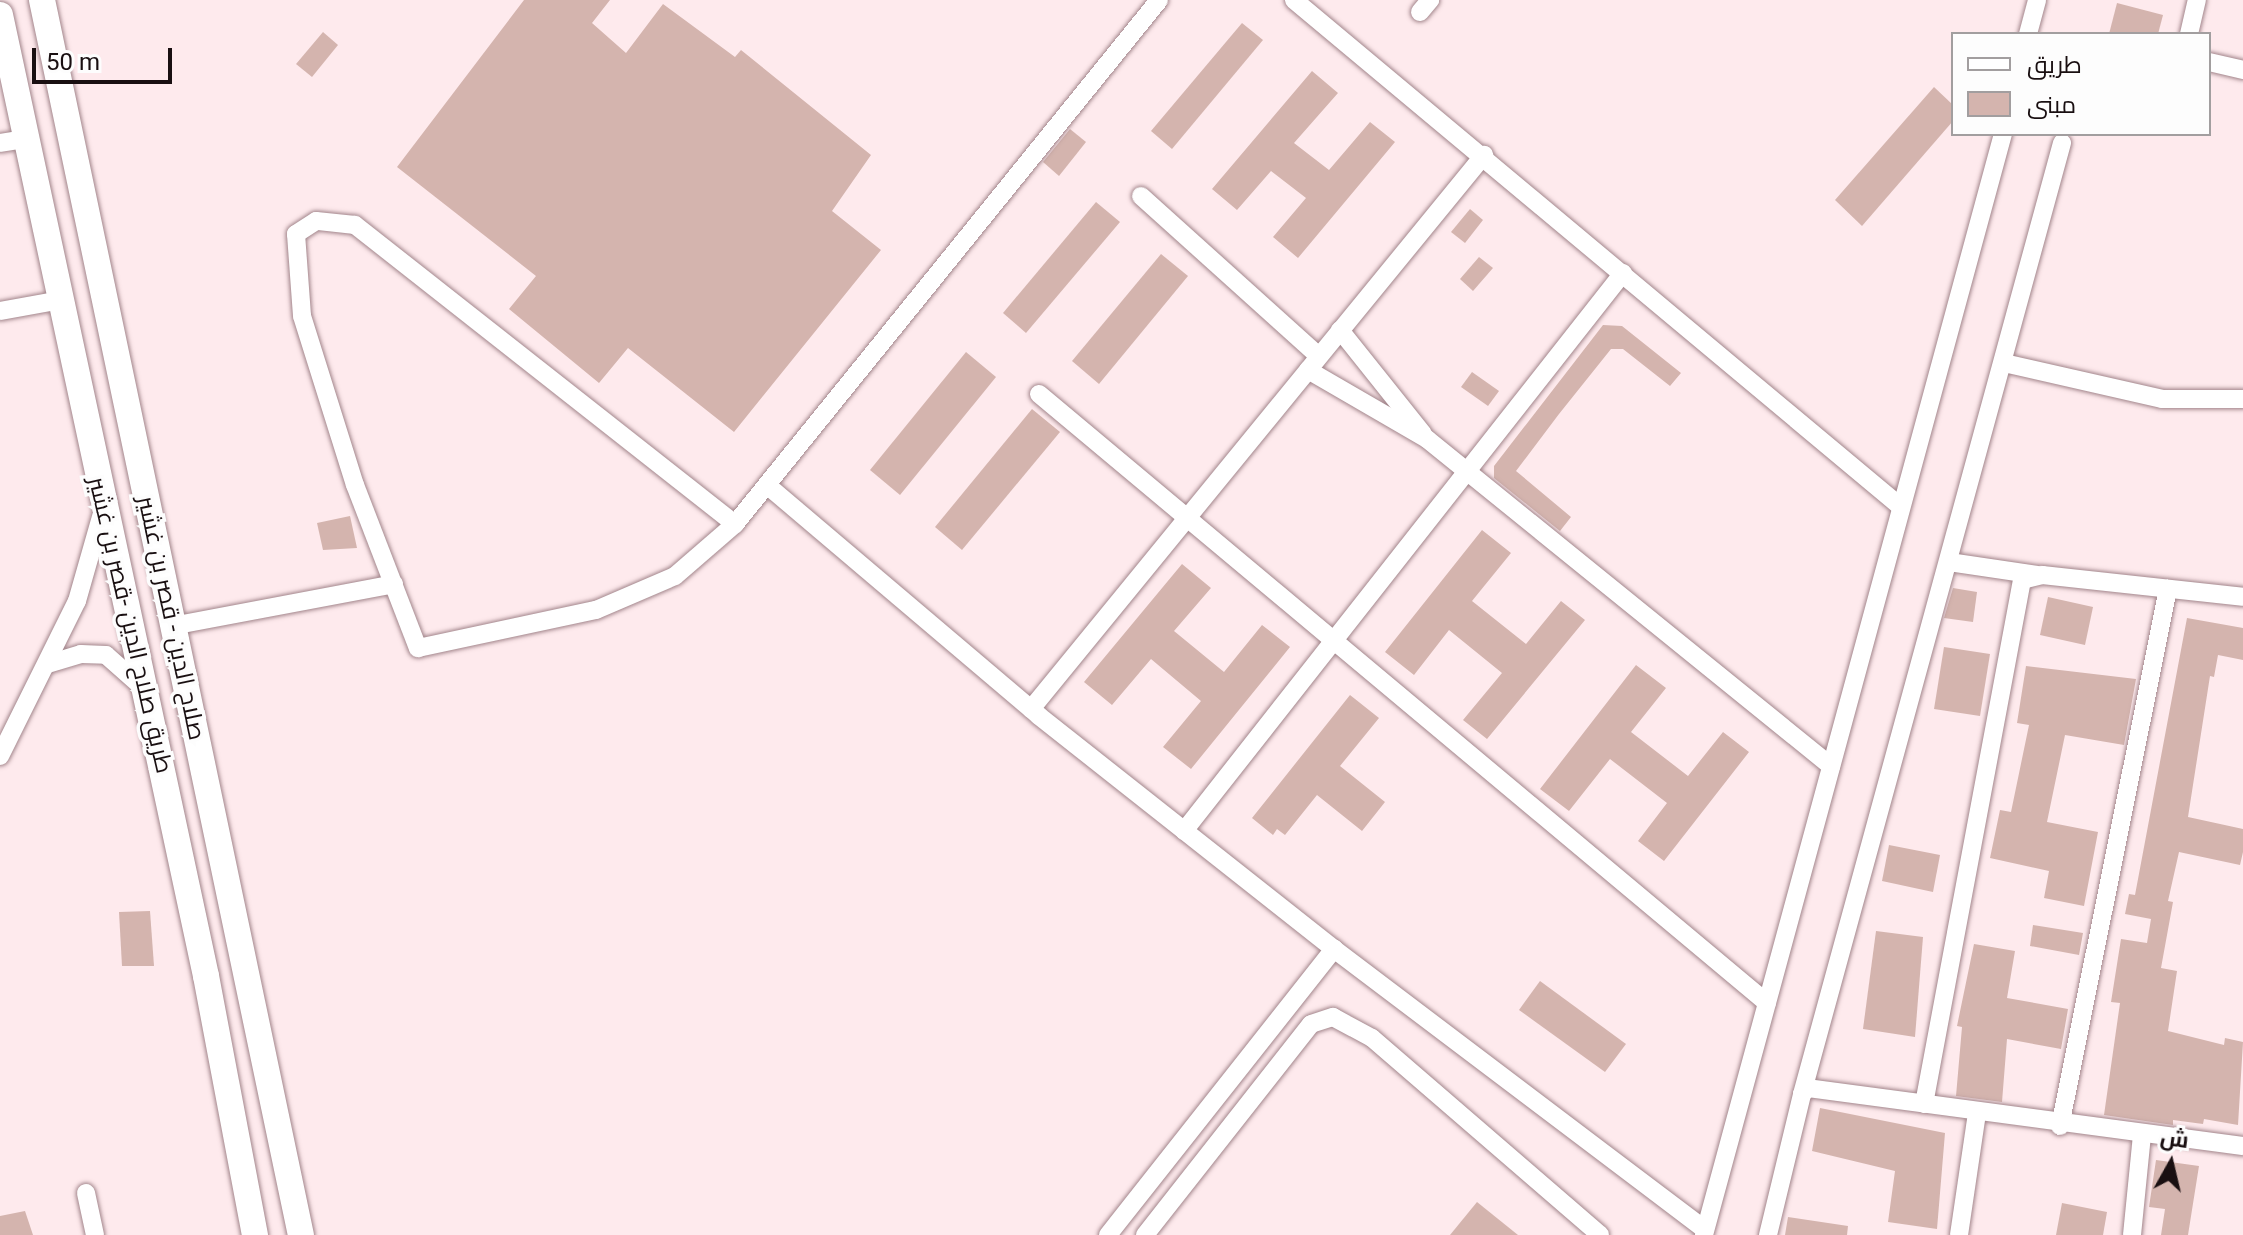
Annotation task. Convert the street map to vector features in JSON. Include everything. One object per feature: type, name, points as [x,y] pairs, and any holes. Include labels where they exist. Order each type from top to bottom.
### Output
[{"type":"highway","name":"صلاح الدين - قصر بن غشير","points":[[42,0],[301,1235]]},
{"type":"highway","name":"طريق صلاح الدين -قصر بن غشير","points":[[0,15],[13,141],[61,300],[103,510],[145,690],[255,1235]]},
{"type":"street","points":[[735,524],[355,225],[316,221],[296,234],[302,316],[355,485],[418,648],[596,610],[675,576],[735,524],[1159,0]]},
{"type":"street","points":[[1294,0],[1484,155],[1901,507]]},
{"type":"street","points":[[2029,32],[2037,0]]},
{"type":"street","points":[[2189,32],[2197,0]]},
{"type":"street","points":[[2211,62],[2243,70]]},
{"type":"street","points":[[768,486],[1031,709],[1334,949],[1704,1233],[2002,136]]},
{"type":"street","points":[[1768,1235],[1802,1094],[2062,143]]},
{"type":"street","points":[[1031,709],[1484,155]]},
{"type":"street","points":[[1141,196],[1313,363],[1427,439],[1831,766]]},
{"type":"street","points":[[1184,831],[1623,273]]},
{"type":"street","points":[[0,311],[61,300]]},
{"type":"street","points":[[1340,330],[1427,439]]},
{"type":"street","points":[[2004,363],[2162,399],[2243,399]]},
{"type":"street","points":[[1039,394],[1767,1003]]},
{"type":"street","points":[[0,756],[77,601],[103,510]]},
{"type":"street","points":[[1949,562],[2243,597]]},
{"type":"street","points":[[1924,1104],[2013,602],[2022,580],[2042,575]]},
{"type":"street","points":[[172,626],[394,584]]},
{"type":"street","points":[[2060,1126],[2168,589]]},
{"type":"street","points":[[48,664],[81,654],[106,655],[145,690]]},
{"type":"street","points":[[1108,1235],[1334,949]]},
{"type":"street","points":[[1145,1235],[1311,1024],[1333,1017],[1372,1038],[1600,1235]]},
{"type":"street","points":[[1802,1094],[1817,1089],[2060,1126],[2243,1146]]},
{"type":"street","points":[[1959,1235],[1977,1113]]},
{"type":"street","points":[[2132,1235],[2142,1135]]},
{"type":"street","points":[[86,1193],[95,1235]]},
{"type":"building","points":[[524,0],[610,0],[592,23],[626,53],[663,4],[735,57],[741,50],[871,155],[832,211],[881,250],[734,432],[628,348],[599,383],[509,309],[536,276],[397,167]]},
{"type":"building","points":[[2117,3],[2163,15],[2159,32],[2110,32]]},
{"type":"building","points":[[1242,23],[1263,40],[1172,149],[1151,131]]},
{"type":"building","points":[[323,32],[338,45],[312,77],[296,64]]},
{"type":"building","points":[[1312,71],[1338,93],[1294,143],[1329,170],[1370,122],[1395,142],[1298,258],[1273,237],[1306,198],[1271,171],[1237,210],[1212,189]]},
{"type":"building","points":[[1934,87],[1951,103],[1951,123],[1862,226],[1835,200]]},
{"type":"building","points":[[1070,129],[1086,142],[1059,176],[1043,162]]},
{"type":"building","points":[[1096,202],[1120,222],[1026,333],[1003,313]]},
{"type":"building","points":[[1470,209],[1483,220],[1465,243],[1451,232]]},
{"type":"building","points":[[1161,254],[1188,276],[1099,384],[1072,361]]},
{"type":"building","points":[[1479,257],[1493,268],[1473,291],[1460,279]]},
{"type":"building","points":[[1603,325],[1622,326],[1681,373],[1670,386],[1623,349],[1611,349],[1559,414],[1516,471],[1571,517],[1560,531],[1494,478],[1494,466]]},
{"type":"building","points":[[966,352],[996,377],[900,495],[870,470]]},
{"type":"building","points":[[1472,372],[1499,391],[1488,406],[1461,387]]},
{"type":"building","points":[[1032,409],[1060,432],[962,550],[935,527]]},
{"type":"building","points":[[350,516],[357,548],[323,550],[317,523]]},
{"type":"building","points":[[1482,530],[1511,553],[1472,601],[1526,644],[1561,601],[1585,620],[1487,739],[1463,720],[1502,673],[1449,630],[1414,675],[1385,652]]},
{"type":"building","points":[[1182,564],[1211,588],[1174,631],[1224,672],[1262,625],[1290,647],[1191,769],[1163,747],[1201,701],[1151,659],[1112,705],[1084,682]]},
{"type":"building","points":[[1953,588],[1977,592],[1973,622],[1944,618]]},
{"type":"building","points":[[2048,597],[2093,607],[2085,645],[2040,635]]},
{"type":"building","points":[[2187,618],[2243,628],[2243,660],[2218,655],[2214,677],[2210,676],[2188,817],[2243,829],[2243,852],[2240,865],[2179,852],[2168,901],[2173,902],[2161,968],[2177,971],[2168,1031],[2224,1045],[2225,1038],[2243,1042],[2238,1125],[2204,1119],[2203,1124],[2173,1120],[2173,1125],[2104,1115],[2120,1003],[2111,1002],[2121,939],[2147,943],[2151,919],[2125,914],[2129,894],[2135,895]]},
{"type":"building","points":[[1944,647],[1990,654],[1980,716],[1934,709]]},
{"type":"building","points":[[1636,665],[1666,688],[1631,732],[1688,776],[1723,732],[1749,752],[1664,861],[1638,841],[1667,803],[1610,759],[1569,811],[1540,789]]},
{"type":"building","points":[[2026,666],[2136,679],[2124,745],[2065,735],[2047,822],[2098,832],[2084,906],[2044,898],[2049,871],[1990,858],[2000,810],[2011,812],[2029,725],[2017,723]]},
{"type":"building","points":[[1350,695],[1379,718],[1340,766],[1385,802],[1362,831],[1317,795],[1285,835],[1277,829],[1273,835],[1252,818]]},
{"type":"building","points":[[1889,845],[1940,855],[1933,892],[1882,881]]},
{"type":"building","points":[[150,911],[154,966],[122,966],[119,912]]},
{"type":"building","points":[[2033,925],[2083,933],[2079,955],[2030,946]]},
{"type":"building","points":[[1876,931],[1923,937],[1915,1037],[1863,1029]]},
{"type":"building","points":[[1974,944],[2015,951],[2007,998],[2068,1009],[2061,1049],[2007,1039],[2002,1102],[1956,1096],[1962,1027],[1957,1026]]},
{"type":"building","points":[[1540,981],[1626,1044],[1605,1072],[1519,1010]]},
{"type":"building","points":[[1820,1108],[1945,1133],[1937,1229],[1888,1222],[1895,1171],[1812,1151]]},
{"type":"building","points":[[2156,1160],[2199,1166],[2188,1235],[2161,1235],[2165,1209],[2149,1207]]},
{"type":"building","points":[[1477,1202],[1518,1235],[1450,1235]]},
{"type":"building","points":[[2062,1203],[2107,1212],[2103,1235],[2056,1235]]},
{"type":"building","points":[[25,1211],[33,1235],[0,1235],[0,1216]]},
{"type":"building","points":[[1788,1217],[1848,1226],[1847,1235],[1785,1235]]}]
